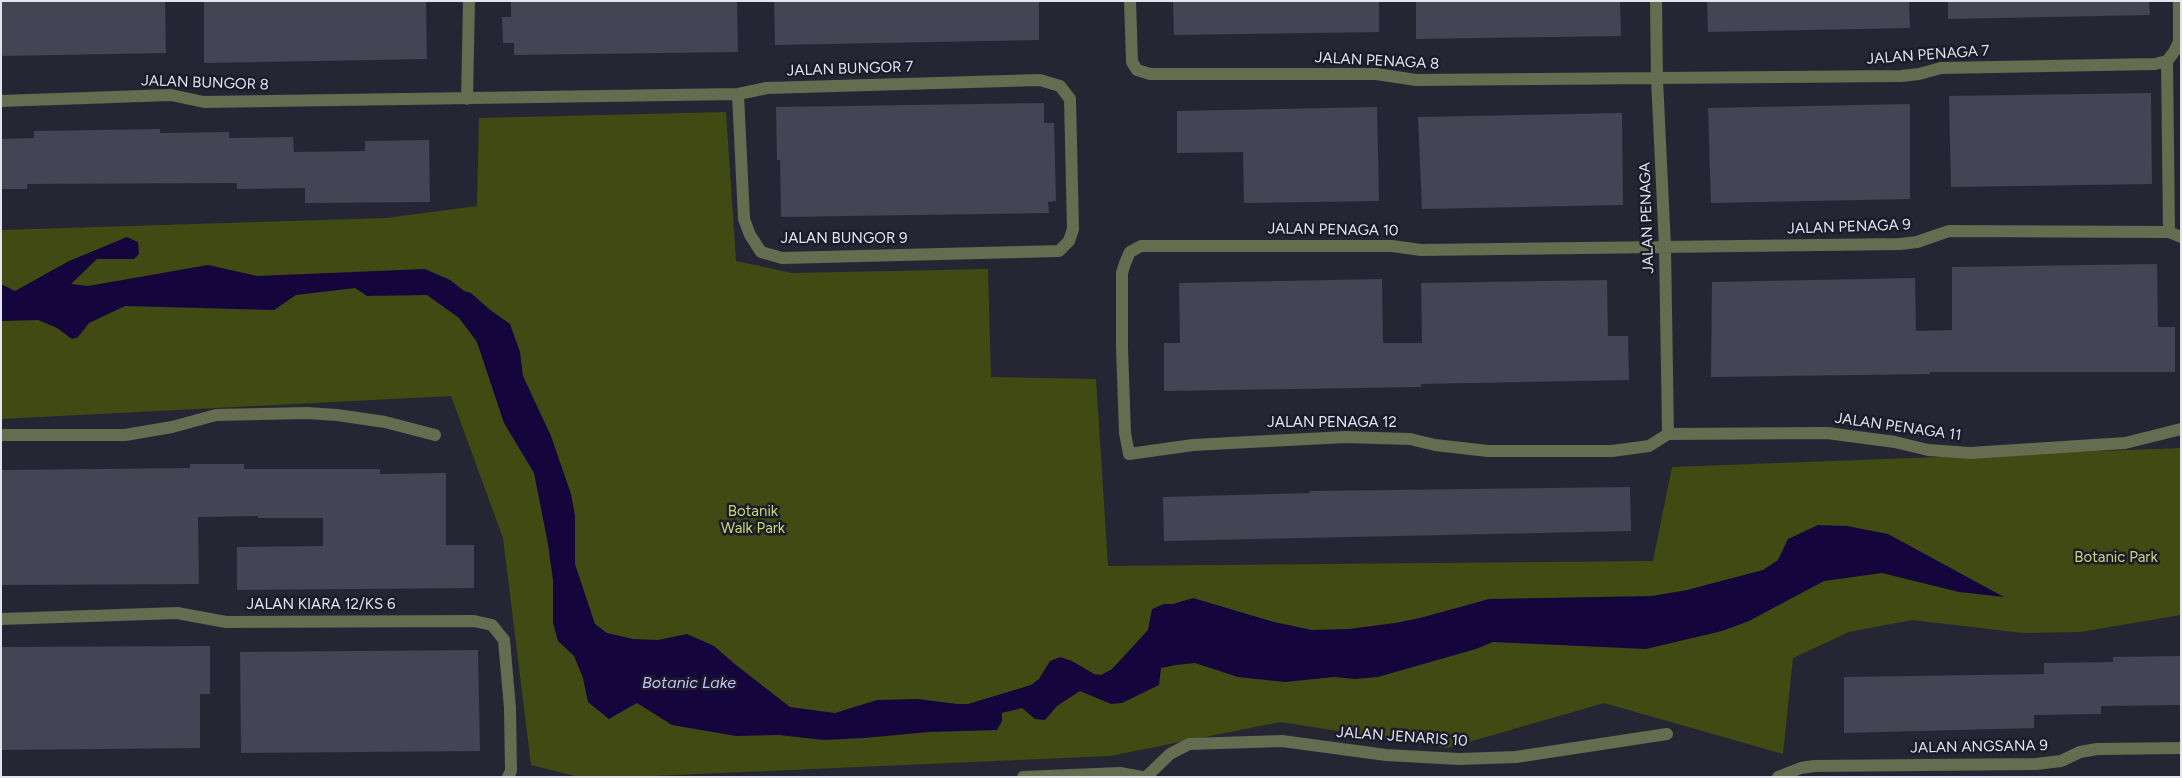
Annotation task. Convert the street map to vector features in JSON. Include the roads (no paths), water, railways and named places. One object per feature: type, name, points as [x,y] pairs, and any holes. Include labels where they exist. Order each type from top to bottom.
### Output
[{"type":"street","points":[[467,99],[469,1]]},
{"type":"street","name":"JALAN PENAGA 8","points":[[1130,1],[1132,62],[1137,70],[1150,74],[1376,74],[1416,80],[1657,79]]},
{"type":"street","name":"JALAN PENAGA","points":[[1656,1],[1657,79],[1665,248],[1668,434]]},
{"type":"street","points":[[2175,235],[2167,61],[2174,52],[2178,42],[2179,1]]},
{"type":"street","name":"JALAN PENAGA 7","points":[[1657,79],[1901,76],[1919,74],[1941,68],[2155,64],[2167,61]]},
{"type":"street","name":"JALAN BUNGOR 7","points":[[467,99],[738,94],[767,88],[1040,80],[1060,86],[1070,99],[1073,229],[1069,241],[1059,251]]},
{"type":"street","name":"JALAN BUNGOR 9","points":[[738,94],[744,219],[750,235],[761,252],[782,258],[1059,251]]},
{"type":"street","name":"JALAN BUNGOR 8","points":[[1,102],[171,95],[204,102],[467,99]]},
{"type":"street","name":"JALAN PENAGA 9","points":[[1665,248],[1900,244],[1917,242],[1949,231],[2175,235]]},
{"type":"street","name":"JALAN PENAGA 10","points":[[1122,348],[1122,273],[1130,252],[1141,246],[1392,246],[1421,250],[1665,248]]},
{"type":"street","name":"JALAN PENAGA 12","points":[[1122,348],[1125,432],[1129,454],[1193,445],[1346,436],[1410,439],[1435,445],[1488,451],[1612,452],[1649,446],[1668,434]]},
{"type":"street","points":[[1,435],[125,435],[172,427],[216,416],[307,413],[385,422],[435,435]]},
{"type":"street","name":"JALAN PENAGA 11","points":[[1668,434],[1826,433],[1895,442],[1928,450],[1970,453],[2125,443],[2181,429]]},
{"type":"street","name":"JALAN KIARA 12/KS 6","points":[[1,619],[177,613],[226,622],[474,621],[492,626],[504,640],[510,708],[510,774]]},
{"type":"street","name":"JALAN JENARIS 10","points":[[1146,777],[1170,754],[1190,744],[1282,742],[1386,755],[1459,759],[1516,757],[1667,734]]},
{"type":"street","name":"JALAN ANGSANA 9","points":[[1778,777],[1801,768],[1814,766],[2036,764],[2061,761],[2080,752],[2098,749],[2181,748]]},
{"type":"street","points":[[1024,777],[1120,773],[1142,777]]},
{"type":"water","name":"Botanic Lake","points":[[127,237],[138,242],[139,254],[134,259],[97,259],[71,284],[88,286],[208,265],[257,276],[425,269],[450,280],[464,291],[471,293],[510,324],[520,352],[523,376],[551,436],[571,494],[575,515],[575,564],[595,624],[607,633],[633,639],[658,640],[687,634],[714,646],[790,707],[835,713],[877,700],[918,699],[968,704],[1031,685],[1039,679],[1050,661],[1060,657],[1072,661],[1094,674],[1101,675],[1112,669],[1148,630],[1152,609],[1164,604],[1173,604],[1193,598],[1274,622],[1312,630],[1349,629],[1395,623],[1489,599],[1652,596],[1687,590],[1763,570],[1778,560],[1788,539],[1818,525],[1847,526],[1888,534],[2004,597],[1959,592],[1882,573],[1824,581],[1749,621],[1722,631],[1646,649],[1493,642],[1476,649],[1378,677],[1355,679],[1334,677],[1285,682],[1238,677],[1195,663],[1176,665],[1161,668],[1159,685],[1122,703],[1111,704],[1080,691],[1057,706],[1045,720],[1035,719],[1022,708],[1002,713],[1002,721],[997,730],[929,732],[824,740],[779,735],[736,736],[672,725],[637,703],[609,719],[588,702],[583,678],[574,656],[558,641],[553,623],[553,581],[548,544],[534,473],[504,423],[477,342],[459,318],[427,295],[367,296],[355,288],[296,295],[274,310],[125,306],[89,323],[78,337],[72,339],[57,328],[38,320],[1,321],[1,284],[15,291],[69,261]]},
{"type":"park label","name":"Botanik Walk Park","points":[[753,520]]},
{"type":"park label","name":"Botanic Park","points":[[2116,558]]}]
